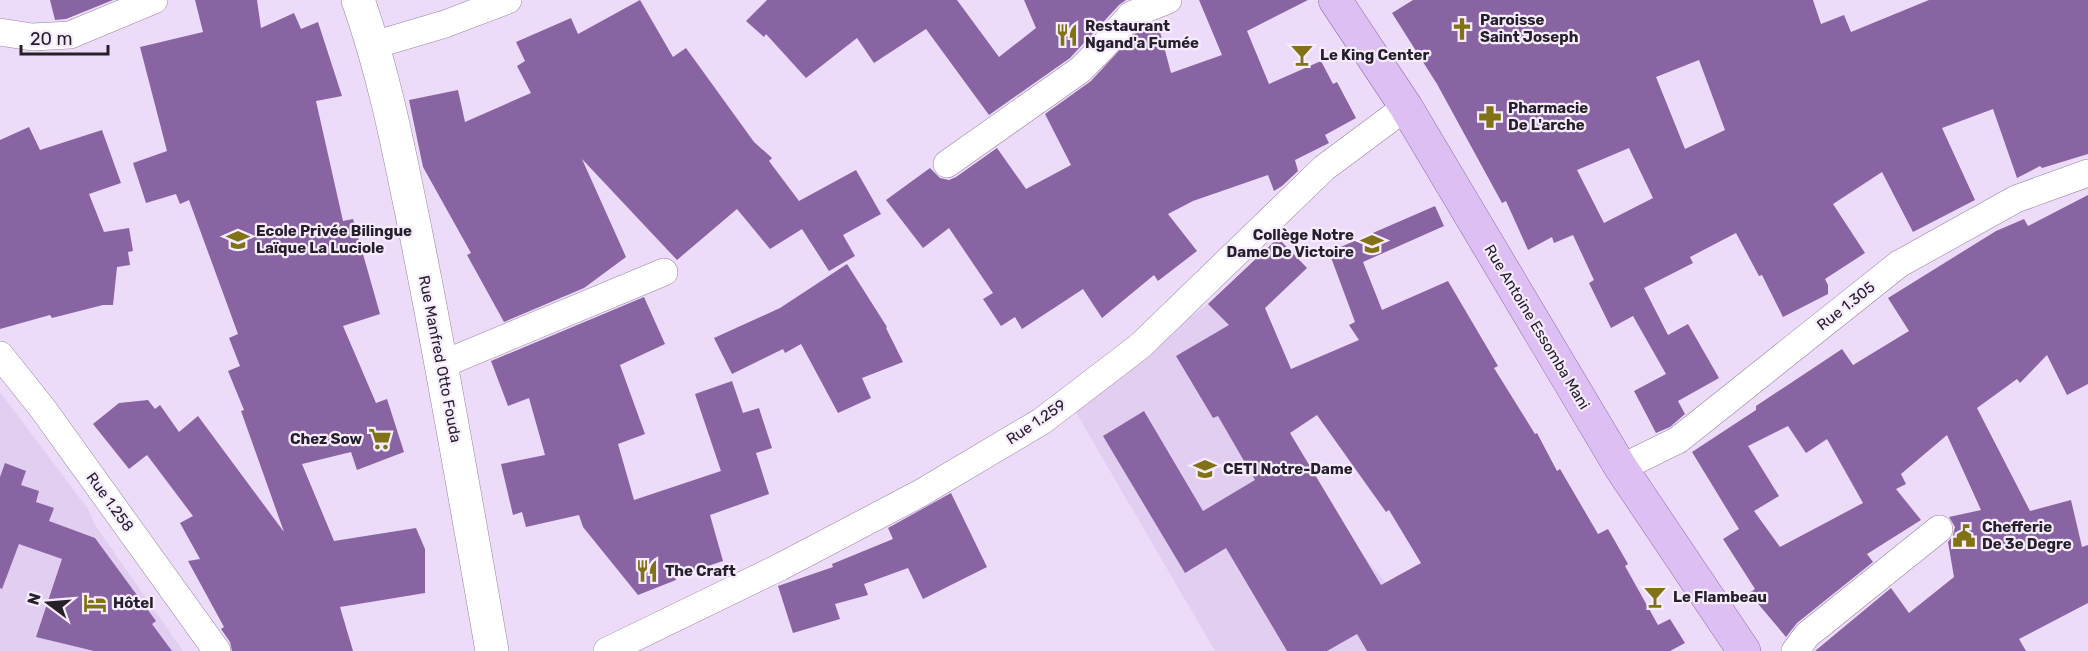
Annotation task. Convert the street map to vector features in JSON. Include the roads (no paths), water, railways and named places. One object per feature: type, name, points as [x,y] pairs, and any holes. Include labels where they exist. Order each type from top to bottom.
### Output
[{"type":"main road","name":"Rue Antoine Essomba Mani","points":[[1335,0],[1406,107],[1621,468],[1744,651]]},
{"type":"street","points":[[0,32],[32,37],[70,35],[154,0]]},
{"type":"street","name":"Rue Manfred Otto Fouda","points":[[358,0],[374,45],[442,364],[492,651]]},
{"type":"street","points":[[374,45],[446,24],[508,0]]},
{"type":"street","points":[[947,164],[1080,70],[1131,15],[1168,0]]},
{"type":"street","name":"Rue 1.259","points":[[607,651],[780,567],[909,500],[1042,421],[1140,346],[1324,168],[1406,107]]},
{"type":"street","name":"Rue 1.305","points":[[1621,468],[1678,440],[1899,264],[2016,199],[2088,173]]},
{"type":"street","points":[[442,364],[664,272]]},
{"type":"street","name":"Rue 1.258","points":[[0,355],[43,409],[217,651]]},
{"type":"street","points":[[1795,651],[1807,635],[1939,529]]},
{"type":"place","name":"Paroisse Saint Joseph","points":[[1462,29]]},
{"type":"place","name":"Restaurant Ngand'a Fumée","points":[[1067,35]]},
{"type":"place","name":"Le King Center","points":[[1302,55]]},
{"type":"place","name":"Pharmacie De L'arche","points":[[1490,117]]},
{"type":"place","name":"Ecole Privée Bilingue Laïque La Luciole","points":[[238,240]]},
{"type":"place","name":"Collège Notre Dame De Victoire","points":[[1372,244]]},
{"type":"place","name":"Chez Sow","points":[[380,439]]},
{"type":"place","name":"CETI Notre-Dame","points":[[1205,469]]},
{"type":"place","name":"Chefferie De 3e Degre","points":[[1964,536]]},
{"type":"place","name":"The Craft","points":[[647,571]]},
{"type":"place","name":"Le Flambeau","points":[[1655,597]]},
{"type":"place","name":"Hôtel","points":[[95,603]]}]
